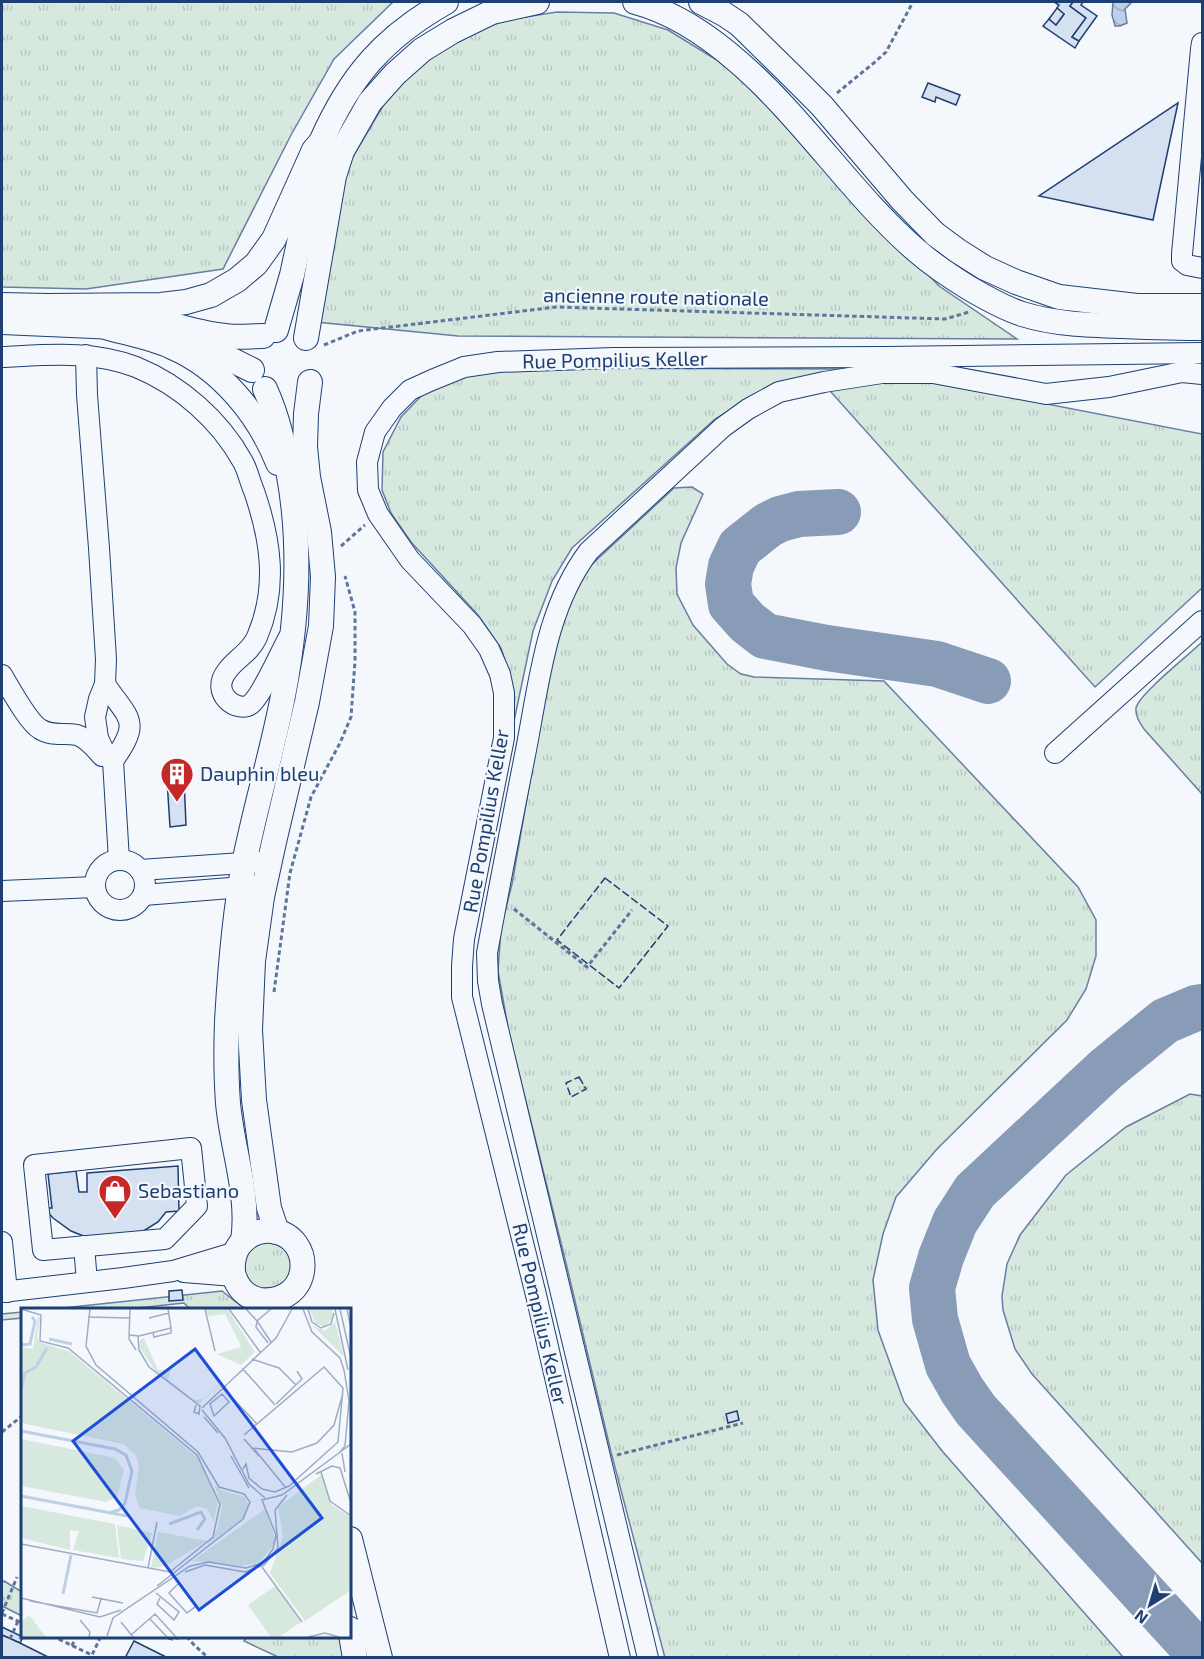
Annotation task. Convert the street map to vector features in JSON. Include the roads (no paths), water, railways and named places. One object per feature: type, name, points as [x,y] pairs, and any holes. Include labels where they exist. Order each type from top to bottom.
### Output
[{"type":"main road","points":[[239,1247],[250,1236],[259,1232],[277,1232],[294,1243],[303,1261],[303,1270],[295,1299],[287,1295],[261,1305],[243,1291],[232,1268],[239,1247],[245,1212],[228,1103],[227,1031],[231,957],[244,863],[283,696],[294,626],[297,550],[294,504],[276,413],[258,380],[251,357],[255,346],[270,333],[292,275],[321,142],[347,90],[373,57],[398,34],[422,15],[446,2]]},
{"type":"main road","points":[[277,1232],[269,1208],[254,1100],[250,1030],[253,961],[265,885],[308,702],[321,626],[323,577],[319,532],[308,477],[305,447],[306,414],[334,176],[342,151],[370,102],[395,74],[422,50],[453,31],[492,12],[537,2]]},
{"type":"main road","points":[[635,2],[674,17],[713,40],[762,83],[888,224],[918,252],[952,277],[987,298],[1022,314],[1076,324],[1203,328]]},
{"type":"main road","points":[[701,2],[739,24],[822,106],[902,200],[935,234],[985,268],[1059,297],[1137,306],[1203,306]]},
{"type":"main road","points":[[2,305],[161,305],[186,302],[211,295],[237,280],[256,264],[274,239],[314,150],[321,142]]},
{"type":"main road","points":[[48,306],[132,315],[226,337],[292,330],[313,358]]},
{"type":"main road","points":[[2,322],[102,326],[162,333],[212,350],[258,380],[273,393],[289,395],[297,392],[313,358]]},
{"type":"main road","points":[[102,326],[171,346],[220,377],[244,405],[264,435],[275,454],[294,504]]},
{"type":"main road","points":[[351,1543],[380,1658]]},
{"type":"main road","points":[[351,1634],[356,1658]]},
{"type":"street","points":[[1203,43],[1182,261],[1187,265],[1203,268]]},
{"type":"street","name":"Rue Pompilius Keller","points":[[620,1658],[536,1295],[462,997],[464,939],[504,738],[504,693],[500,674],[489,649],[472,626],[410,560],[378,514],[368,490],[367,462],[375,432],[392,408],[410,390],[464,367],[498,362],[613,358],[1203,353]]},
{"type":"street","points":[[86,355],[87,404],[106,659],[105,684],[95,717],[98,738],[113,767],[119,860]]},
{"type":"street","points":[[2,357],[86,355],[115,360],[136,367],[170,383],[196,404],[217,426],[243,462],[265,527],[270,564],[269,589],[256,639],[221,680],[222,694],[228,701],[247,706],[252,703],[259,694],[294,626]]},
{"type":"street","points":[[648,1658],[488,981],[486,953],[547,643],[566,588],[589,551],[723,427],[748,409],[779,392],[882,372],[933,373],[1046,394],[1109,387],[1182,372],[1203,374]]},
{"type":"street","points":[[1055,753],[1203,621]]},
{"type":"street","points":[[2,675],[34,725],[48,733],[75,734],[81,737],[113,767]]},
{"type":"street","points":[[105,684],[125,710],[130,731],[113,767]]},
{"type":"street","points":[[119,860],[134,864],[140,870],[146,886],[144,895],[138,903],[121,910],[112,909],[103,904],[95,886],[101,868],[109,862],[119,860]]},
{"type":"street","points":[[140,870],[270,861]]},
{"type":"street","points":[[144,895],[265,885]]},
{"type":"street","points":[[2,891],[95,886]]},
{"type":"street","points":[[191,1148],[197,1206],[165,1239],[84,1246],[43,1250],[34,1165],[191,1148]]},
{"type":"street","points":[[2,1242],[4,1292],[173,1270],[239,1247]]},
{"type":"street","points":[[84,1246],[87,1282]]},
{"type":"street","points":[[173,1270],[234,1276]]},
{"type":"water","points":[[1113,2],[1132,2],[1125,9],[1127,23],[1115,26],[1112,15]]},
{"type":"place","name":"Dauphin bleu","points":[[177,803]]},
{"type":"place","name":"Sebastiano","points":[[115,1220]]}]
